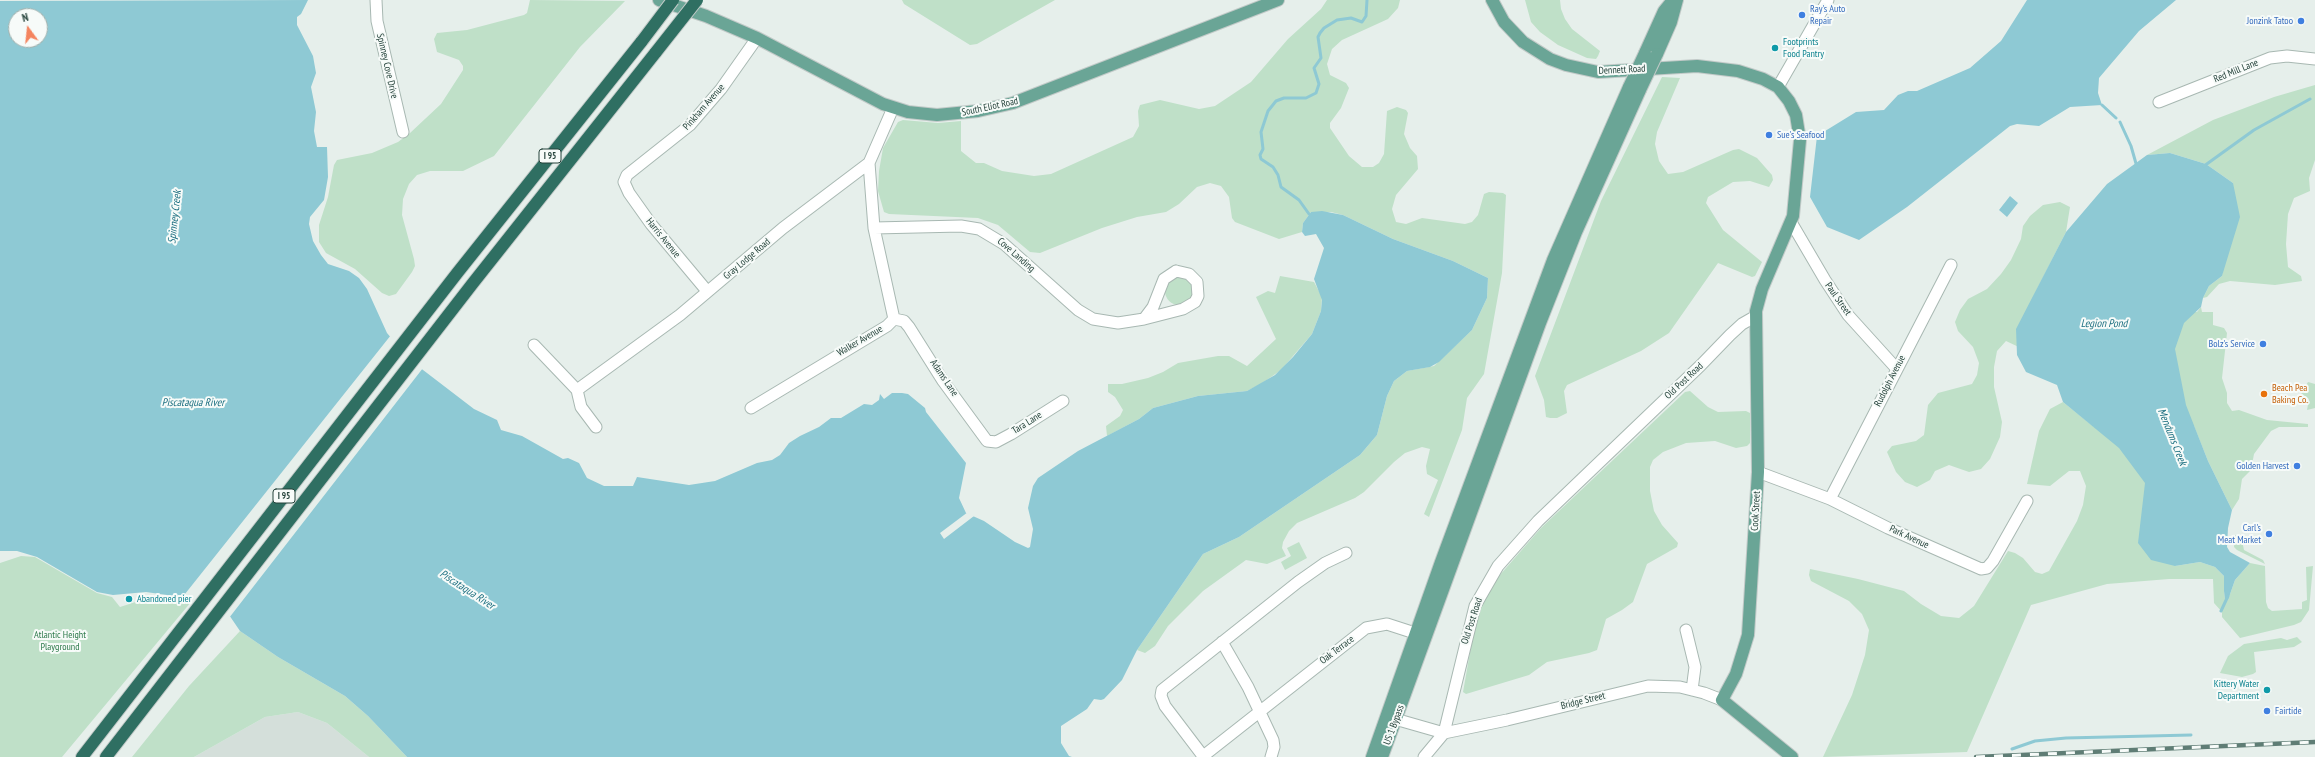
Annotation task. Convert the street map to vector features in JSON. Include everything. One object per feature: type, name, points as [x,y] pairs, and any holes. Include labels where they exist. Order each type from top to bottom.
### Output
[{"type":"highway","name":"I 95","points":[[82,757],[458,272],[673,0]]},
{"type":"highway","name":"I 95","points":[[106,757],[473,283],[697,0]]},
{"type":"main road","name":"South Eliot Road","points":[[659,0],[706,16],[757,38],[855,91],[893,108],[919,114],[958,114],[1013,103],[1278,0]]},
{"type":"main road","name":"Dennett Road","points":[[1492,0],[1504,22],[1523,42],[1550,59],[1566,65],[1598,72],[1696,66],[1738,71],[1764,79],[1778,87]]},
{"type":"main road","points":[[1651,54],[1664,11],[1674,0]]},
{"type":"main road","points":[[1372,757],[1392,718],[1552,260],[1651,54],[1671,22],[1677,0]]},
{"type":"main road","points":[[1756,316],[1762,289],[1791,222],[1798,169],[1799,127],[1792,106],[1778,87]]},
{"type":"main road","name":"Cook Street","points":[[1722,700],[1736,674],[1748,635],[1758,472],[1756,316]]},
{"type":"main road","name":"US 1 Bypass","points":[[1382,757],[1392,718],[1406,694],[1421,635]]},
{"type":"main road","points":[[1722,700],[1790,755]]},
{"type":"street","name":"Spinney Cove Drive","points":[[376,0],[377,21],[403,132]]},
{"type":"street","points":[[1778,87],[1828,0]]},
{"type":"street","name":"Pinkham Avenue","points":[[624,182],[631,172],[690,125],[721,89],[757,38]]},
{"type":"street","name":"Red Mill Lane","points":[[2159,102],[2270,58],[2288,56],[2315,59]]},
{"type":"street","name":"Gray Lodge Road","points":[[577,390],[680,315],[784,228],[869,163],[893,108]]},
{"type":"street","name":"Walker Avenue","points":[[751,408],[887,326],[894,319],[874,228],[869,163]]},
{"type":"street","name":"Harris Avenue","points":[[624,182],[628,193],[651,224],[707,291]]},
{"type":"street","name":"Paul Street","points":[[1791,222],[1825,280],[1848,315],[1896,368]]},
{"type":"street","name":"Cove Landing","points":[[874,228],[961,226],[979,229],[1004,244],[1078,310],[1093,319],[1118,323],[1144,319],[1191,306],[1198,296],[1197,282],[1189,274],[1182,271],[1169,273],[1160,284],[1153,307],[1144,319]]},
{"type":"street","name":"Rudolph Avenue","points":[[1830,499],[1896,368],[1951,265]]},
{"type":"street","name":"Old Post Road","points":[[1444,733],[1475,606],[1498,566],[1538,521],[1702,365],[1730,335],[1742,324],[1756,316]]},
{"type":"street","name":"Adams Lane","points":[[894,319],[904,321],[909,327],[943,381],[972,419],[985,439],[991,442]]},
{"type":"street","points":[[534,345],[577,390],[583,411],[596,427]]},
{"type":"street","name":"Tara Lane","points":[[991,442],[1011,434],[1063,401]]},
{"type":"street","name":"Park Avenue","points":[[1758,472],[1830,499],[1890,529],[1981,569],[1987,568],[1994,562],[2027,501]]},
{"type":"street","name":"Oak Terrace","points":[[1346,553],[1325,563],[1302,579],[1169,683],[1161,693],[1162,699],[1170,715],[1203,757],[1259,710],[1366,628],[1387,624],[1421,635]]},
{"type":"street","points":[[1686,630],[1695,667],[1692,690]]},
{"type":"street","points":[[1222,642],[1259,710],[1273,740],[1274,748],[1271,757]]},
{"type":"street","name":"Bridge Street","points":[[1392,718],[1444,733],[1507,720],[1639,688],[1668,686],[1692,690],[1722,700]]},
{"type":"street","points":[[1424,757],[1444,733]]},
{"type":"shaded area","points":[[298,712],[327,723],[369,757],[194,757],[265,717]]},
{"type":"green space","points":[[530,0],[625,1],[580,47],[494,156],[463,171],[430,171],[417,175],[409,184],[403,199],[402,215],[415,266],[396,294],[389,296],[382,293],[355,269],[326,253],[319,242],[319,225],[328,197],[334,165],[337,160],[372,153],[398,142],[410,133],[441,104],[463,70],[463,66],[459,60],[437,52],[434,39],[437,33],[467,30],[524,15],[527,13]]},
{"type":"green space","points":[[902,0],[1055,0],[977,44],[970,45],[904,4]]},
{"type":"green space","points":[[1327,0],[1400,0],[1398,8],[1388,19],[1342,40],[1332,49],[1327,64],[1330,75],[1346,83],[1349,88],[1341,108],[1330,123],[1330,128],[1349,156],[1362,167],[1373,167],[1379,163],[1384,154],[1387,111],[1397,107],[1406,110],[1408,113],[1404,134],[1410,148],[1417,156],[1418,169],[1396,195],[1392,209],[1396,222],[1406,224],[1422,218],[1465,224],[1472,222],[1478,215],[1484,194],[1489,192],[1503,193],[1506,195],[1502,273],[1484,374],[1467,398],[1462,430],[1429,517],[1424,514],[1438,480],[1427,474],[1426,466],[1430,449],[1422,447],[1405,453],[1364,492],[1355,498],[1297,523],[1289,531],[1283,542],[1282,548],[1286,556],[1267,564],[1246,560],[1203,591],[1168,626],[1155,646],[1145,653],[1137,650],[1203,554],[1239,537],[1360,455],[1377,435],[1387,396],[1394,381],[1407,371],[1434,366],[1472,330],[1487,298],[1488,278],[1453,261],[1393,239],[1343,215],[1331,212],[1311,212],[1303,223],[1302,232],[1279,239],[1235,222],[1232,218],[1229,197],[1221,186],[1210,183],[1197,187],[1179,204],[1166,212],[1137,217],[1102,228],[1040,253],[1030,252],[998,225],[978,218],[889,214],[884,212],[878,191],[879,171],[883,148],[898,122],[903,120],[938,123],[961,121],[961,151],[976,163],[984,163],[1002,171],[1034,176],[1051,174],[1133,137],[1139,126],[1138,111],[1140,105],[1160,100],[1199,109],[1215,106],[1251,82],[1288,39],[1321,9]]},
{"type":"green space","points":[[1525,0],[1560,0],[1561,9],[1565,19],[1572,29],[1600,51],[1596,59],[1587,58],[1558,45],[1540,32],[1531,22]]},
{"type":"green space","points":[[1662,77],[1680,78],[1657,132],[1655,144],[1659,161],[1668,174],[1683,172],[1733,150],[1739,149],[1757,158],[1772,175],[1773,180],[1769,187],[1750,181],[1733,182],[1708,197],[1706,203],[1723,230],[1762,262],[1755,276],[1752,277],[1718,263],[1669,333],[1641,351],[1567,385],[1564,391],[1567,413],[1557,418],[1546,417],[1544,400],[1535,376],[1601,201]]},
{"type":"green space","points":[[2315,85],[2315,160],[2309,178],[2310,191],[2294,198],[2288,214],[2286,244],[2288,267],[2301,276],[2302,281],[2275,285],[2230,281],[2219,284],[2207,297],[2203,298],[2209,286],[2222,276],[2233,183],[2206,164],[2170,153],[2147,155],[2213,120],[2274,97]]},
{"type":"green space","points":[[2060,202],[2070,207],[2066,232],[2036,291],[2197,312],[2201,307],[2202,312],[2213,312],[2213,325],[2224,328],[2227,333],[2222,378],[2227,393],[2227,403],[2232,411],[2239,410],[2267,420],[2308,424],[2308,427],[2279,427],[2271,431],[2254,454],[2251,470],[2242,479],[2239,499],[2232,510],[2208,461],[2194,426],[2175,566],[2200,562],[2215,567],[2224,576],[2225,599],[2228,600],[2235,580],[2250,563],[2265,566],[2266,602],[2268,608],[2272,611],[2302,609],[2302,602],[2307,600],[2306,567],[2313,566],[2309,610],[2301,622],[2294,625],[2240,638],[2222,617],[2222,612],[2214,603],[2213,579],[2169,579],[2107,584],[2031,605],[1967,752],[1823,757],[1852,695],[1865,655],[1869,630],[1862,614],[1849,601],[1811,581],[1809,575],[1810,569],[1858,579],[1904,591],[1921,604],[1941,616],[1959,618],[1974,606],[2008,551],[2023,558],[2035,572],[2042,574],[2049,571],[2077,521],[2083,505],[2086,486],[2080,471],[2069,471],[2050,486],[2027,484],[2039,431],[2050,409],[2063,402],[2094,427],[2076,374],[2006,341],[1997,351],[1994,367],[1994,387],[2002,422],[2000,437],[1990,459],[1981,469],[1969,472],[1949,465],[1935,471],[1930,480],[1917,487],[1905,482],[1896,472],[1887,452],[1892,446],[1916,441],[1924,435],[1928,405],[1938,393],[1972,384],[1977,375],[1979,363],[1973,347],[1958,331],[1955,322],[1960,310],[1968,299],[1987,289],[2001,274],[2011,260],[2021,239],[2023,226],[2030,216],[2043,205]]},
{"type":"green space","points":[[1280,276],[1314,282],[1322,297],[1321,311],[1312,334],[1281,370],[1261,384],[1247,391],[1198,396],[1153,408],[1139,419],[1107,436],[1106,426],[1120,416],[1123,410],[1115,397],[1108,392],[1108,384],[1122,384],[1148,378],[1163,372],[1178,363],[1218,356],[1229,356],[1247,366],[1276,339],[1256,297],[1268,291],[1275,293]]},
{"type":"green space","points":[[1179,277],[1189,281],[1193,291],[1189,301],[1179,305],[1169,301],[1165,291],[1169,281]]},
{"type":"green space","points":[[2308,382],[2315,384],[2315,408],[2307,410],[2309,399],[2301,393]]},
{"type":"green space","points":[[1690,391],[1708,407],[1718,412],[1746,411],[1750,413],[1750,443],[1747,446],[1736,448],[1715,441],[1686,443],[1663,452],[1653,460],[1650,467],[1650,491],[1654,511],[1662,525],[1678,543],[1677,547],[1647,564],[1633,602],[1606,619],[1597,650],[1547,662],[1529,675],[1466,694],[1463,692],[1474,630],[1482,603],[1499,576],[1541,528],[1685,392]]},
{"type":"green space","points":[[2235,535],[2241,536],[2244,550],[2263,560],[2265,564],[2237,550],[2234,547]]},
{"type":"green space","points":[[1299,542],[1307,558],[1285,570],[1281,562],[1291,556],[1287,548]]},
{"type":"green space","name":"Atlantic Height Playground","points":[[21,556],[35,557],[97,593],[112,597],[120,607],[154,596],[191,602],[62,757],[0,757],[0,563]]},
{"type":"green space","points":[[240,631],[278,657],[345,696],[368,716],[407,757],[369,757],[327,723],[298,712],[265,717],[194,757],[132,757],[189,686]]},
{"type":"green space","points":[[2297,637],[2302,642],[2294,647],[2254,652],[2256,672],[2253,674],[2242,677],[2220,673],[2228,656],[2244,644],[2281,638],[2287,640]]},
{"type":"water","name":"Piscataqua River","points":[[308,0],[301,14],[297,17],[297,25],[313,56],[316,73],[311,87],[316,112],[314,131],[317,147],[327,147],[328,177],[324,200],[310,217],[309,224],[313,241],[321,255],[328,264],[349,271],[359,278],[367,289],[387,333],[410,360],[474,409],[497,420],[501,430],[522,436],[563,459],[568,458],[579,463],[587,478],[604,486],[633,486],[637,477],[689,485],[715,481],[757,463],[772,460],[780,455],[789,443],[800,436],[819,427],[831,418],[841,418],[864,404],[872,405],[879,400],[880,394],[884,399],[892,393],[902,393],[908,394],[925,408],[926,412],[966,463],[959,498],[966,513],[984,521],[1015,542],[1028,548],[1030,547],[1033,529],[1028,508],[1033,486],[1038,478],[1078,451],[1139,419],[1153,408],[1198,396],[1247,391],[1275,375],[1293,357],[1312,334],[1321,311],[1322,300],[1314,279],[1324,248],[1316,234],[1305,236],[1302,232],[1303,223],[1311,212],[1322,211],[1343,215],[1393,239],[1453,261],[1488,278],[1487,298],[1472,330],[1439,362],[1430,367],[1407,371],[1394,381],[1387,396],[1377,435],[1360,455],[1239,537],[1203,554],[1137,650],[1122,680],[1104,699],[1094,699],[1087,709],[1061,726],[1061,743],[1069,756],[1072,757],[407,757],[368,716],[345,696],[278,657],[240,631],[225,609],[188,598],[146,592],[113,595],[97,592],[37,557],[17,551],[0,551],[0,1]]},
{"type":"water","points":[[2027,0],[2176,0],[2139,31],[2099,78],[2098,93],[2102,105],[2070,107],[2039,126],[2017,124],[2010,126],[1907,207],[1859,240],[1827,227],[1810,197],[1817,136],[1856,112],[1884,110],[1898,95],[1908,91],[1917,91],[1970,68],[2001,41]]},
{"type":"water","name":"Legion Pond","points":[[2170,153],[2206,164],[2233,183],[2240,217],[2222,276],[2209,286],[2203,298],[2201,307],[2184,323],[2175,349],[2186,405],[2208,461],[2232,510],[2228,528],[2227,547],[2230,552],[2250,563],[2235,580],[2228,600],[2225,599],[2224,576],[2215,567],[2200,562],[2175,566],[2151,560],[2138,543],[2145,483],[2119,448],[2063,402],[2057,385],[2026,372],[2017,355],[2016,329],[2066,232],[2107,184],[2147,155]]},
{"type":"water","points":[[2010,196],[2018,203],[2007,217],[1999,210]]},
{"type":"pier","points":[[391,335],[411,358],[423,368],[229,618],[224,611],[181,599]]},
{"type":"pier","points":[[968,512],[974,516],[944,539],[940,533]]},
{"type":"waterway","points":[[1309,214],[1299,200],[1281,187],[1278,175],[1273,167],[1261,159],[1260,155],[1263,149],[1261,132],[1268,111],[1276,101],[1284,98],[1306,98],[1316,93],[1319,84],[1314,68],[1321,58],[1318,37],[1320,33],[1324,28],[1337,20],[1351,18],[1362,22],[1366,16],[1367,0]]},
{"type":"waterway","points":[[2204,166],[2254,130],[2310,99]]},
{"type":"waterway","points":[[2102,105],[2116,118]]},
{"type":"waterway","name":"Mendums Creek","points":[[2120,122],[2131,146],[2137,167]]},
{"type":"waterway","name":"Mendums Creek","points":[[2221,611],[2228,596]]},
{"type":"waterway","name":"Mendums Creek","points":[[2012,749],[2035,741],[2066,738],[2191,735]]},
{"type":"railway","points":[[1976,757],[2315,742]]},
{"type":"place","name":"Ray's Auto Repair","points":[[1802,15]]},
{"type":"place","name":"Jonzink Tatoo","points":[[2301,21]]},
{"type":"place","name":"Footprints Food Pantry","points":[[1775,48]]},
{"type":"place","name":"Sue's Seafood","points":[[1769,135]]},
{"type":"place","name":"Bolz's Service","points":[[2263,344]]},
{"type":"place","name":"Beach Pea Baking Co.","points":[[2264,394]]},
{"type":"place","name":"Golden Harvest","points":[[2297,466]]},
{"type":"place","name":"Carl's Meat Market","points":[[2269,534]]},
{"type":"place","name":"Abandoned pier","points":[[129,599]]},
{"type":"place","name":"Kittery Water Department","points":[[2267,690]]},
{"type":"place","name":"Fairtide","points":[[2267,711]]},
{"type":"water label","name":"Spinney Creek","points":[[175,217]]}]
